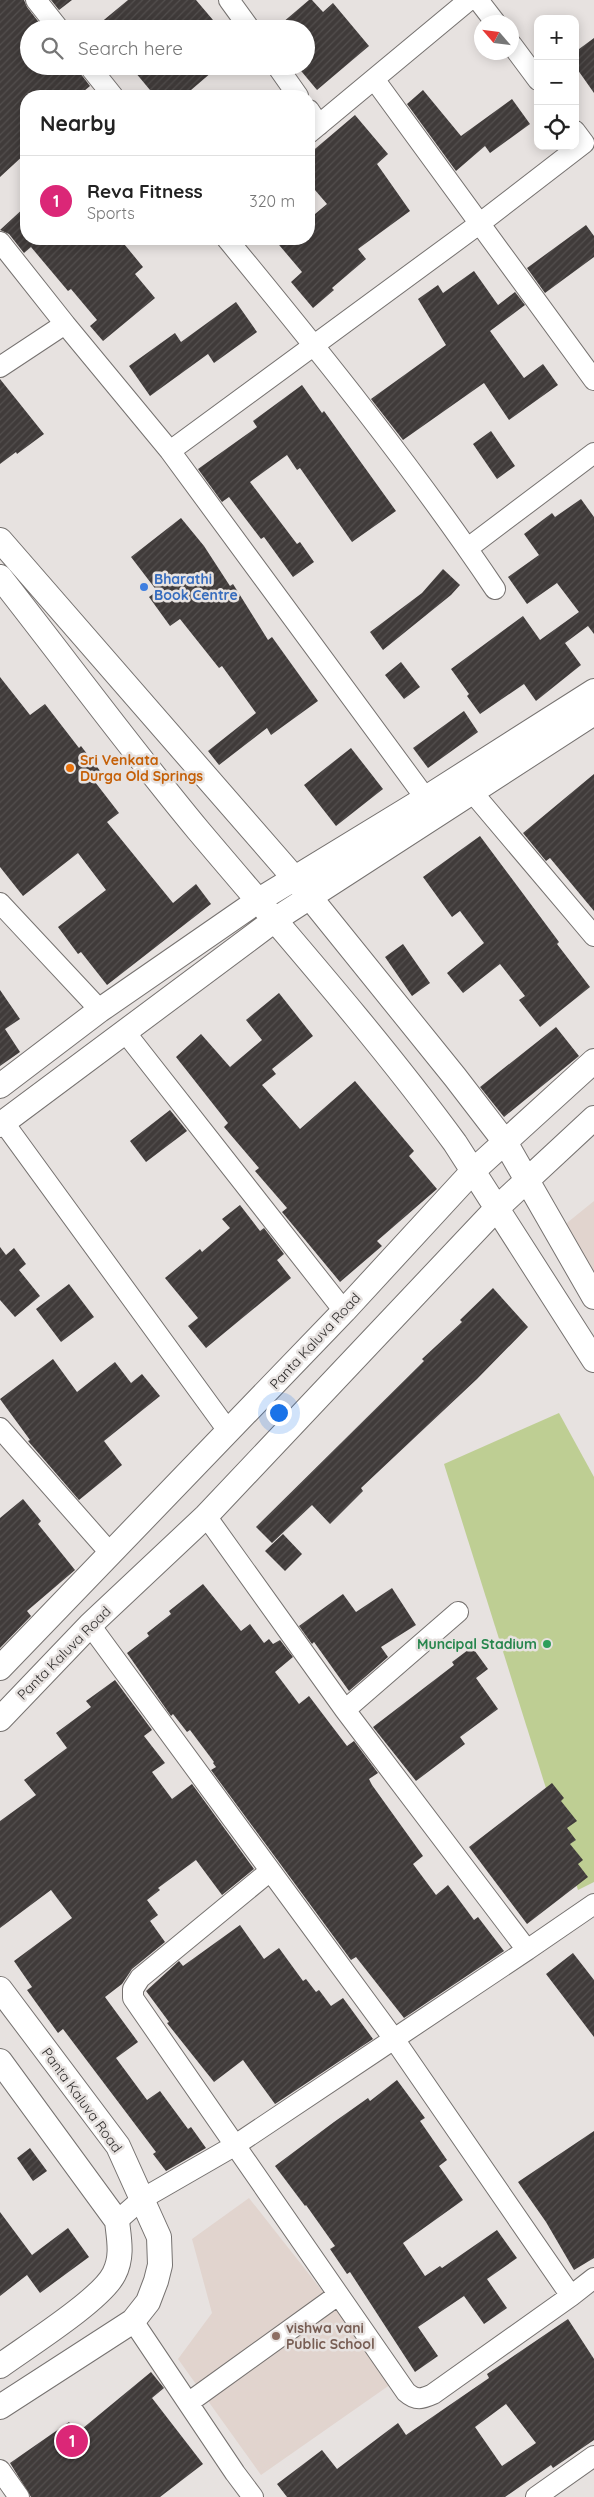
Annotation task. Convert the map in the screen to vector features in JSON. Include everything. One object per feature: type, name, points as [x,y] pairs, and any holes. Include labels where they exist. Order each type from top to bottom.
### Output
[{"type":"street","points":[[36,0],[52,20]]},
{"type":"street","points":[[229,0],[243,20]]},
{"type":"street","points":[[315,121],[374,79],[469,0]]},
{"type":"street","points":[[478,0],[490,15]]},
{"type":"street","points":[[519,54],[534,75]]},
{"type":"street","points":[[96,75],[108,90]]},
{"type":"street","points":[[283,75],[294,90]]},
{"type":"street","points":[[374,79],[594,380]]},
{"type":"street","points":[[170,451],[479,224],[584,143]]},
{"type":"street","points":[[0,242],[170,451],[432,806]]},
{"type":"street","points":[[232,245],[314,345],[468,548],[495,589]]},
{"type":"street","points":[[0,367],[65,324]]},
{"type":"street","points":[[468,548],[594,452]]},
{"type":"street","points":[[0,540],[8,565],[303,888],[455,1076],[505,1142],[594,1298]]},
{"type":"street","points":[[0,577],[197,829],[276,919],[430,1109],[473,1171],[594,1360]]},
{"type":"street","points":[[229,1432],[1,1122],[276,919],[303,888],[466,784],[594,691]]},
{"type":"street","points":[[466,784],[594,713]]},
{"type":"street","points":[[466,784],[594,936]]},
{"type":"street","points":[[0,1086],[100,1010],[259,900],[303,888]]},
{"type":"street","points":[[0,903],[100,1010]]},
{"type":"street","points":[[125,1032],[344,1311]]},
{"type":"street","name":"Panta Kaluva Road","points":[[0,1668],[229,1432],[473,1171],[594,1061]]},
{"type":"street","name":"Panta Kaluva Road","points":[[0,1719],[90,1625],[206,1516],[497,1208],[594,1118]]},
{"type":"street","points":[[1,1434],[111,1554]]},
{"type":"street","points":[[206,1516],[345,1710],[527,1950]]},
{"type":"street","points":[[345,1710],[458,1612]]},
{"type":"street","points":[[90,1625],[394,2039],[572,2296]]},
{"type":"street","points":[[270,1871],[140,1978],[134,1984],[133,1998],[406,2392],[413,2398],[422,2399],[433,2394],[572,2296],[594,2278]]},
{"type":"street","points":[[117,2221],[142,2199],[234,2146],[594,1904]]},
{"type":"street","name":"Panta Kaluva Road","points":[[0,1989],[118,2146],[159,2238],[160,2265],[148,2302],[133,2321],[0,2407]]},
{"type":"street","points":[[0,2061],[117,2221],[121,2249],[114,2274],[97,2295],[0,2366]]},
{"type":"street","points":[[188,2403],[338,2296]]},
{"type":"street","points":[[133,2321],[253,2497]]},
{"type":"street","points":[[536,2497],[594,2456]]},
{"type":"street","points":[[0,2470],[19,2497]]},
{"type":"shaded area","points":[[594,1201],[594,1281],[557,1231]]},
{"type":"shaded area","name":"vishwa vani Public School","points":[[249,2198],[394,2382],[261,2475],[178,2359],[212,2313],[192,2239]]},
{"type":"green space","name":"Muncipal Stadium","points":[[559,1413],[594,1477],[594,1882],[578,1890],[444,1464]]},
{"type":"building","points":[[0,0],[24,0],[37,20],[20,20],[20,75],[82,75],[90,86],[85,90],[20,90],[20,159],[0,177]]},
{"type":"building","points":[[51,0],[72,0],[59,10]]},
{"type":"building","points":[[128,0],[196,0],[213,20],[104,20]]},
{"type":"building","points":[[309,0],[312,0],[323,12],[333,3],[369,46],[317,90],[304,75],[315,75],[315,20],[286,20]]},
{"type":"building","points":[[594,38],[594,93],[579,72],[579,49]]},
{"type":"building","points":[[138,75],[208,75],[191,90],[150,90]]},
{"type":"building","points":[[423,90],[461,136],[512,99],[530,124],[490,153],[485,146],[456,171],[407,104]]},
{"type":"building","points":[[355,115],[388,154],[377,164],[410,211],[358,249],[366,259],[332,288],[334,290],[313,308],[291,282],[302,272],[279,245],[315,245],[315,214],[327,204],[315,190],[315,149]]},
{"type":"building","points":[[20,212],[20,245],[125,245],[143,267],[135,274],[155,298],[103,341],[90,326],[97,320],[71,289],[68,291],[31,247],[24,253],[9,234],[0,230]]},
{"type":"building","points":[[586,225],[594,236],[594,257],[545,293],[527,268]]},
{"type":"building","points":[[474,271],[498,305],[515,292],[525,305],[490,331],[524,378],[543,364],[558,385],[509,420],[484,383],[403,440],[371,399],[446,345],[418,299],[438,285],[443,293]]},
{"type":"building","points":[[236,302],[257,332],[214,363],[208,354],[150,396],[129,366],[175,333],[181,342]]},
{"type":"building","points":[[0,379],[44,434],[0,464]]},
{"type":"building","points":[[302,385],[322,413],[324,411],[396,511],[352,542],[300,468],[297,470],[287,455],[250,482],[297,544],[300,542],[314,562],[293,577],[264,537],[261,539],[229,497],[222,502],[198,469],[257,427],[253,421]]},
{"type":"building","points":[[491,431],[515,466],[497,479],[473,444]]},
{"type":"building","points":[[581,499],[594,517],[594,634],[588,626],[565,643],[581,665],[536,701],[524,684],[480,714],[467,696],[469,694],[451,669],[523,616],[540,640],[579,612],[557,583],[527,604],[508,577],[539,555],[524,534],[552,513],[555,517]]},
{"type":"building","points":[[181,518],[204,546],[230,586],[233,584],[268,640],[272,637],[318,701],[271,735],[267,728],[219,765],[208,751],[256,713],[222,666],[219,668],[180,619],[170,626],[149,597],[157,591],[131,557]]},
{"type":"building","points":[[443,569],[460,585],[451,595],[383,650],[370,632],[422,593]]},
{"type":"building","points":[[401,662],[420,687],[404,699],[385,675]]},
{"type":"building","points":[[0,677],[30,715],[45,704],[79,748],[81,746],[104,776],[95,782],[119,813],[107,822],[173,903],[196,884],[211,904],[107,985],[81,952],[78,954],[58,927],[106,890],[78,853],[23,896],[0,867]]},
{"type":"building","points":[[464,711],[478,732],[428,768],[413,748]]},
{"type":"building","points":[[351,748],[383,789],[336,826],[304,785]]},
{"type":"building","points":[[594,774],[594,911],[550,858],[546,861],[523,833]]},
{"type":"building","points":[[480,836],[590,987],[540,1027],[519,1000],[525,996],[500,964],[463,993],[447,973],[484,943],[460,911],[452,917],[423,877]]},
{"type":"building","points":[[403,944],[430,983],[412,996],[385,957]]},
{"type":"building","points":[[0,990],[20,1019],[5,1029],[20,1052],[0,1066]]},
{"type":"building","points":[[279,993],[313,1036],[272,1069],[276,1074],[262,1085],[300,1129],[355,1081],[414,1151],[409,1156],[437,1189],[377,1241],[382,1246],[340,1282],[282,1212],[287,1208],[255,1171],[259,1168],[224,1127],[228,1123],[176,1057],[201,1034],[230,1067],[262,1040],[246,1020]]},
{"type":"building","points":[[556,1027],[579,1056],[504,1117],[480,1087]]},
{"type":"building","points":[[170,1110],[187,1131],[146,1162],[130,1141]]},
{"type":"building","points":[[240,1205],[260,1231],[264,1228],[284,1254],[277,1260],[291,1278],[206,1348],[188,1326],[198,1318],[165,1278],[200,1249],[202,1252],[230,1228],[222,1219]]},
{"type":"building","points":[[0,1247],[6,1255],[14,1248],[26,1264],[19,1270],[40,1296],[15,1317],[0,1300]]},
{"type":"building","points":[[69,1284],[94,1317],[61,1342],[36,1309]]},
{"type":"building","points":[[493,1288],[528,1327],[477,1379],[361,1488],[363,1491],[330,1524],[312,1505],[272,1543],[256,1527],[424,1361],[422,1359],[462,1322],[460,1320]]},
{"type":"building","points":[[53,1359],[77,1392],[115,1362],[131,1383],[142,1374],[160,1396],[104,1441],[122,1465],[79,1500],[28,1441],[30,1440],[0,1399]]},
{"type":"building","points":[[23,1499],[41,1521],[38,1524],[75,1570],[27,1611],[31,1616],[0,1648],[0,1518]]},
{"type":"building","points":[[283,1534],[302,1554],[285,1571],[265,1551]]},
{"type":"building","points":[[203,1584],[241,1631],[250,1624],[264,1643],[269,1639],[273,1644],[280,1640],[293,1657],[275,1672],[299,1704],[309,1696],[347,1746],[354,1741],[378,1773],[369,1779],[372,1785],[423,1856],[413,1864],[436,1895],[448,1885],[474,1920],[478,1917],[504,1951],[404,2018],[356,1957],[351,1960],[211,1770],[216,1767],[214,1762],[190,1730],[187,1732],[173,1714],[171,1716],[127,1653],[149,1636],[147,1633],[171,1614],[169,1611]]},
{"type":"building","points":[[392,1588],[416,1625],[381,1647],[388,1657],[349,1691],[314,1642],[312,1644],[299,1626],[343,1594],[356,1612]]},
{"type":"building","points":[[472,1647],[488,1669],[476,1678],[498,1709],[460,1737],[465,1744],[416,1781],[373,1727],[454,1665],[452,1662]]},
{"type":"building","points":[[115,1680],[152,1730],[144,1736],[165,1763],[152,1772],[172,1799],[192,1784],[254,1869],[222,1895],[196,1860],[158,1888],[160,1890],[147,1900],[158,1915],[150,1921],[165,1942],[132,1969],[122,1984],[105,1997],[138,2042],[116,2058],[147,2100],[160,2091],[188,2129],[191,2127],[206,2148],[166,2171],[153,2154],[156,2152],[63,2029],[58,2033],[27,1990],[32,1987],[14,1961],[72,1918],[51,1890],[0,1928],[0,1821],[36,1795],[24,1780],[67,1748],[56,1733],[91,1707],[86,1701]]},
{"type":"building","points":[[552,1783],[564,1798],[561,1801],[577,1821],[567,1828],[576,1840],[570,1844],[583,1860],[578,1864],[588,1877],[527,1924],[469,1847]]},
{"type":"building","points":[[240,1925],[264,1959],[279,1948],[303,1981],[306,1979],[316,1992],[319,1990],[331,2006],[343,1998],[373,2039],[275,2104],[243,2060],[214,2082],[167,2023],[169,2022],[146,1991],[179,1961],[183,1966]]},
{"type":"building","points":[[573,1953],[594,1980],[594,2037],[546,1974]]},
{"type":"building","points":[[397,2080],[425,2118],[420,2121],[447,2160],[439,2166],[463,2200],[403,2243],[425,2276],[440,2266],[442,2268],[497,2230],[517,2258],[487,2279],[507,2308],[484,2324],[464,2296],[418,2327],[438,2356],[415,2372],[350,2272],[347,2274],[330,2249],[335,2246],[275,2166],[368,2098],[370,2101]]},
{"type":"building","points":[[594,2131],[594,2258],[574,2270],[546,2222],[518,2182]]},
{"type":"building","points":[[30,2148],[47,2171],[33,2181],[17,2158]]},
{"type":"building","points":[[0,2212],[32,2255],[68,2228],[89,2257],[40,2293],[27,2275],[0,2296]]},
{"type":"building","points":[[568,2319],[594,2359],[594,2440],[553,2468],[551,2465],[505,2497],[287,2497],[277,2484],[322,2450],[337,2469],[398,2423],[406,2435],[489,2378],[487,2374]],"holes":[[[506,2404],[536,2443],[502,2466],[475,2427]]]},
{"type":"building","points":[[151,2372],[164,2388],[152,2398],[203,2464],[160,2497],[31,2497],[10,2463],[69,2422],[77,2433]]},
{"type":"place","name":"Bharathi Book Centre","points":[[144,587]]},
{"type":"place","name":"Sri Venkata Durga Old Springs","points":[[70,768]]},
{"type":"place","name":"Muncipal Stadium","points":[[547,1644]]},
{"type":"place","name":"vishwa vani Public School","points":[[276,2336]]},
{"type":"place","name":"Reva Fitness","points":[[72,2441]]}]
